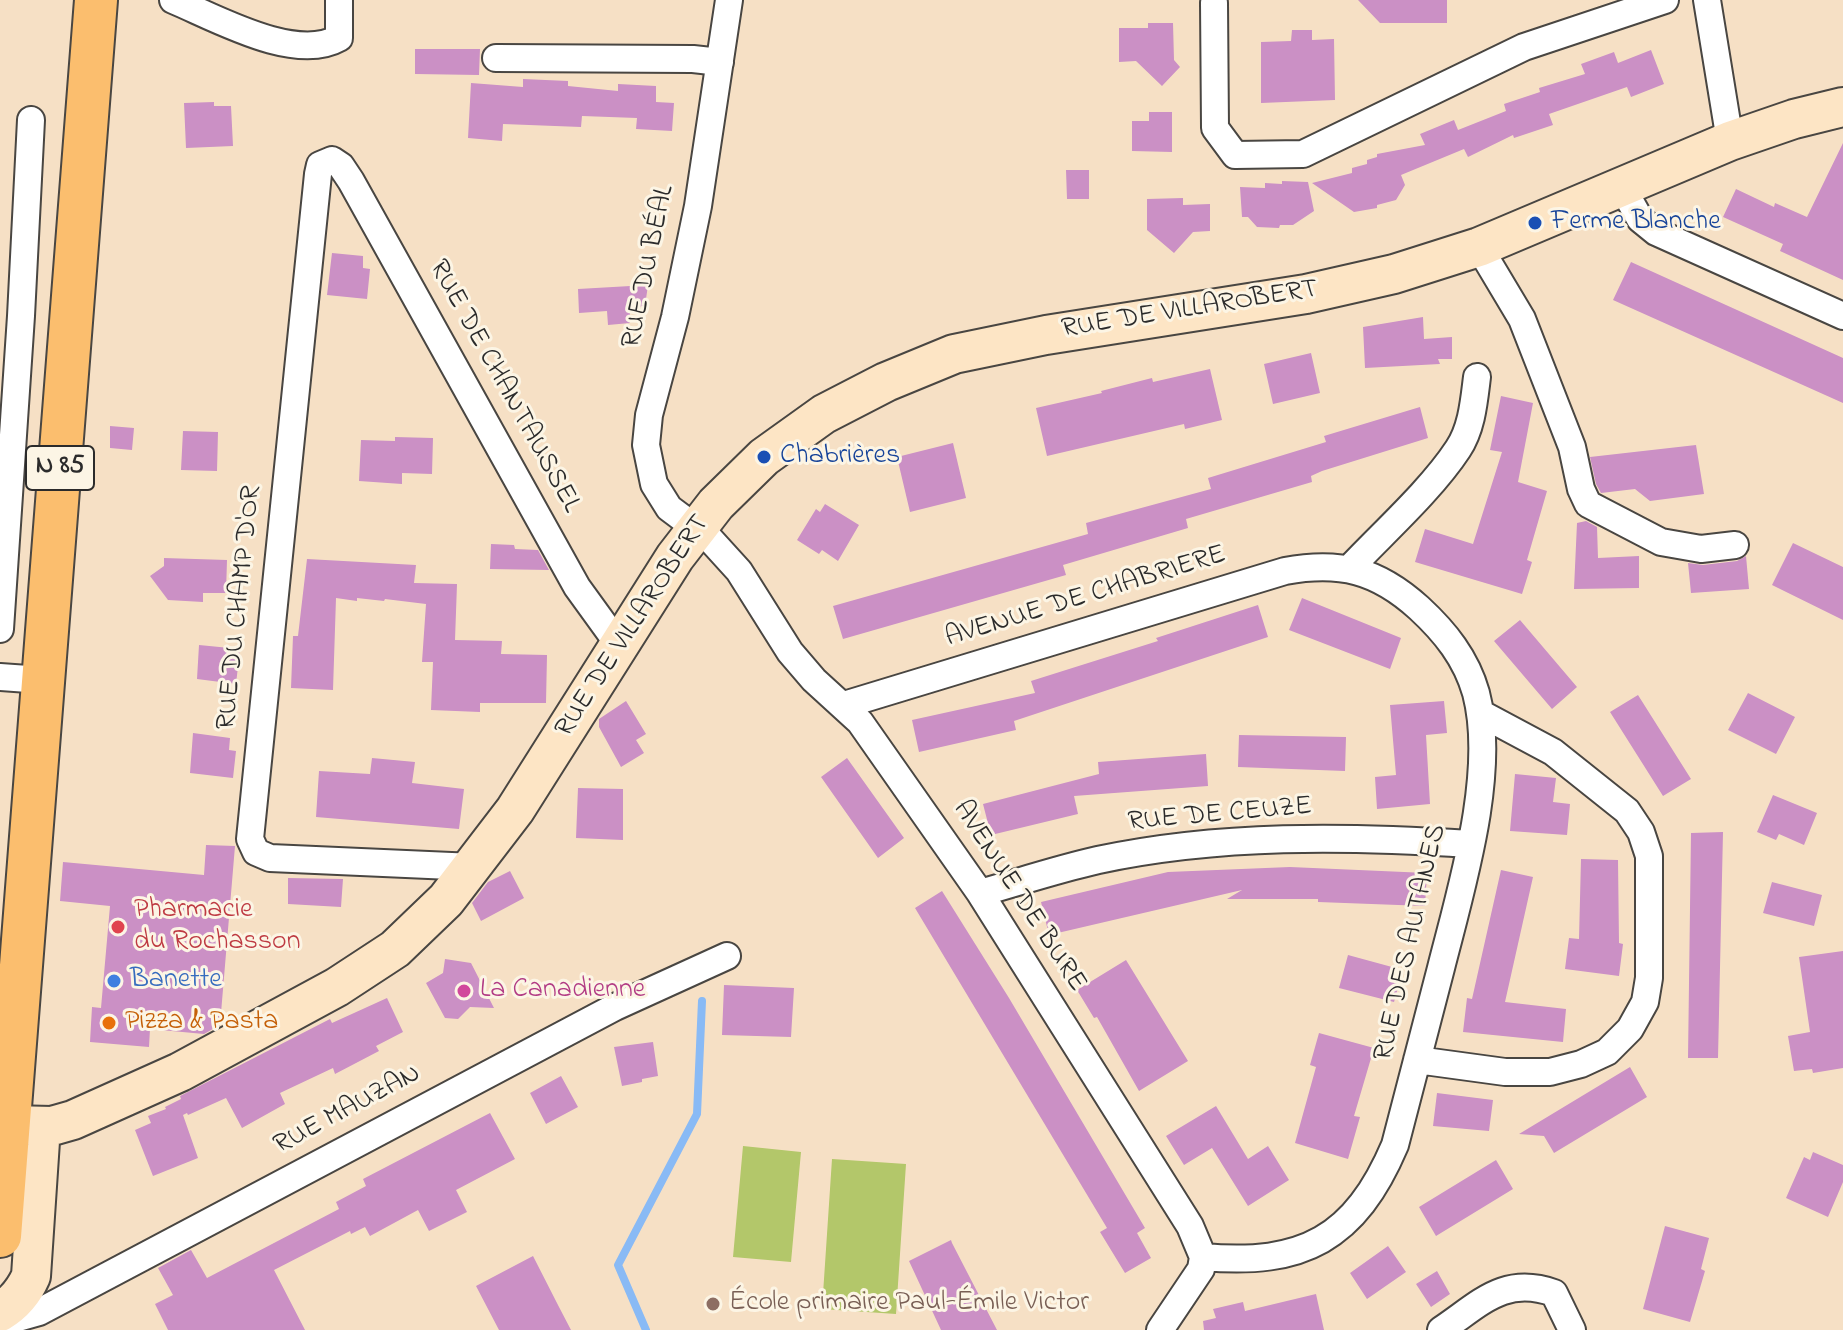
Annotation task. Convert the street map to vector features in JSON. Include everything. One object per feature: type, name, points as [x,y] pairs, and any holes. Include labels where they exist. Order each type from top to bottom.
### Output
[{"type":"main road","name":"N 85","points":[[0,1236],[25,1125],[8,1038],[12,935],[42,680],[96,0]]},
{"type":"main road","name":"RUE DE VILLAROBERT","points":[[25,1125],[73,1120],[180,1072],[337,987],[395,949],[446,900],[474,867],[515,810],[675,557],[716,504],[764,457],[824,414],[886,382],[954,354],[1046,335],[1306,294],[1394,274],[1479,247],[1730,141],[1794,119],[1843,107]]},
{"type":"main road","points":[[0,1312],[25,1290],[31,1276],[25,1125]]},
{"type":"street","points":[[173,0],[280,44],[309,47],[328,44],[339,38],[339,0]]},
{"type":"street","name":"RUE DU BÉAL","points":[[697,528],[669,508],[654,484],[646,445],[649,415],[675,317],[698,206],[729,0]]},
{"type":"street","points":[[1214,3],[1215,128],[1235,155],[1303,154],[1524,47],[1665,0]]},
{"type":"street","points":[[1707,0],[1730,141]]},
{"type":"street","points":[[496,58],[693,59],[720,62]]},
{"type":"street","points":[[0,629],[11,315],[31,120]]},
{"type":"street","name":"RUE DE CHANTAUSSEL","points":[[332,160],[341,166],[351,181],[577,587],[619,645]]},
{"type":"street","name":"RUE DU CHAMP D'OR","points":[[332,160],[320,165],[318,174],[250,839],[256,852],[270,858],[474,867]]},
{"type":"street","points":[[1622,187],[1640,219],[1656,232],[1843,316]]},
{"type":"street","points":[[1479,247],[1522,319],[1572,447],[1581,489],[1588,504],[1661,542],[1701,549],[1735,545]]},
{"type":"street","points":[[1350,568],[1460,447],[1473,410],[1477,377]]},
{"type":"street","name":"AVENUE DE BURE","points":[[697,528],[739,571],[790,652],[814,680],[860,722],[980,893],[1190,1226],[1203,1257]]},
{"type":"street","name":"AVENUE DE CHABRIERE","points":[[844,705],[1285,571],[1315,565],[1350,568]]},
{"type":"street","name":"RUE DES AUTANES","points":[[1203,1257],[1245,1258],[1304,1249],[1326,1239],[1362,1206],[1382,1176],[1395,1145],[1461,892],[1480,787],[1482,738],[1475,691],[1462,657],[1441,628],[1410,600],[1381,580],[1350,568]]},
{"type":"street","points":[[0,677],[42,680]]},
{"type":"street","points":[[1417,1060],[1505,1072],[1550,1072],[1581,1064],[1607,1052],[1630,1029],[1645,1002],[1649,978],[1649,856],[1641,832],[1627,811],[1553,752],[1480,713]]},
{"type":"street","name":"RUE DE CEUZE","points":[[980,893],[1097,861],[1197,846],[1361,837],[1470,844]]},
{"type":"street","name":"RUE MAUZAN","points":[[0,1323],[39,1312],[615,1007],[727,956]]},
{"type":"street","points":[[1160,1330],[1201,1269],[1203,1257]]},
{"type":"street","points":[[1441,1330],[1507,1288],[1533,1286],[1554,1293],[1572,1330]]},
{"type":"green space","points":[[743,1146],[801,1152],[791,1262],[733,1257]]},
{"type":"green space","points":[[832,1159],[906,1164],[896,1314],[822,1309]]},
{"type":"building","points":[[1358,0],[1447,0],[1447,23],[1380,23]]},
{"type":"building","points":[[1148,23],[1173,23],[1174,60],[1180,67],[1162,86],[1136,61],[1119,62],[1119,28],[1148,28]]},
{"type":"building","points":[[1292,30],[1312,30],[1312,40],[1334,39],[1335,100],[1261,103],[1261,42],[1291,41]]},
{"type":"building","points":[[415,49],[480,49],[479,75],[415,74]]},
{"type":"building","points":[[1651,50],[1664,84],[1631,97],[1627,87],[1549,114],[1553,125],[1514,138],[1513,135],[1468,157],[1464,149],[1401,175],[1405,185],[1396,200],[1377,205],[1377,208],[1354,212],[1312,183],[1352,173],[1352,168],[1367,164],[1367,160],[1377,157],[1377,154],[1425,145],[1420,134],[1454,120],[1458,130],[1506,111],[1504,104],[1540,92],[1539,88],[1585,74],[1581,64],[1614,52],[1618,63]]},
{"type":"building","points":[[523,79],[568,81],[568,86],[618,91],[618,84],[656,86],[656,102],[674,103],[672,131],[636,129],[637,118],[582,116],[581,127],[503,124],[502,141],[468,138],[471,83],[523,87]]},
{"type":"building","points":[[214,102],[214,106],[231,106],[233,146],[186,148],[184,103]]},
{"type":"building","points":[[1149,112],[1172,112],[1172,152],[1132,151],[1132,121],[1149,121]]},
{"type":"building","points":[[1843,143],[1843,280],[1780,251],[1783,244],[1723,217],[1736,189],[1774,207],[1775,203],[1807,217]]},
{"type":"building","points":[[1066,170],[1089,170],[1089,199],[1067,199]]},
{"type":"building","points":[[1282,181],[1308,182],[1314,211],[1293,225],[1280,225],[1279,228],[1257,227],[1248,217],[1242,217],[1240,187],[1265,188],[1265,183],[1282,184]]},
{"type":"building","points":[[1183,198],[1183,205],[1210,204],[1210,231],[1193,232],[1174,253],[1147,230],[1147,199]]},
{"type":"building","points":[[332,253],[363,256],[363,268],[370,269],[367,299],[327,295]]},
{"type":"building","points":[[1631,262],[1843,358],[1843,403],[1613,300]]},
{"type":"building","points":[[648,285],[645,306],[630,308],[630,323],[608,325],[607,311],[579,313],[578,289]]},
{"type":"building","points":[[1423,317],[1424,339],[1452,337],[1452,359],[1438,359],[1440,364],[1365,368],[1363,327]]},
{"type":"building","points":[[1311,353],[1320,393],[1273,404],[1264,364]]},
{"type":"building","points":[[1210,369],[1222,420],[1185,429],[1184,424],[1047,456],[1036,408],[1152,378],[1153,382]]},
{"type":"building","points":[[1501,396],[1533,403],[1518,482],[1547,491],[1527,560],[1532,562],[1522,594],[1415,562],[1425,529],[1473,544],[1502,452],[1490,450]]},
{"type":"building","points":[[1420,407],[1428,438],[1322,471],[1311,476],[1312,482],[1186,519],[1188,528],[1063,565],[1066,575],[843,639],[833,606],[1088,534],[1086,523],[1211,489],[1208,478],[1326,442],[1324,436]]},
{"type":"building","points":[[110,426],[134,428],[132,450],[110,448]]},
{"type":"building","points":[[183,431],[218,432],[217,471],[181,470]]},
{"type":"building","points":[[395,437],[433,438],[432,474],[402,473],[402,484],[359,481],[361,440],[395,441]]},
{"type":"building","points":[[953,443],[966,498],[910,512],[897,457]]},
{"type":"building","points":[[1696,445],[1704,494],[1650,501],[1635,489],[1601,493],[1596,484],[1590,457]]},
{"type":"building","points":[[825,504],[859,525],[838,561],[822,550],[819,554],[797,540],[816,509],[820,512]]},
{"type":"building","points":[[1586,521],[1597,527],[1598,558],[1639,556],[1639,588],[1574,589],[1577,523]]},
{"type":"building","points":[[1793,543],[1843,567],[1843,620],[1772,585]]},
{"type":"building","points":[[491,544],[538,550],[549,570],[490,569]]},
{"type":"building","points":[[1746,556],[1749,589],[1691,593],[1688,563],[1703,565],[1737,561]]},
{"type":"building","points":[[164,558],[227,560],[226,593],[203,593],[203,602],[168,600],[150,576],[164,566]]},
{"type":"building","points":[[307,559],[416,565],[414,583],[457,584],[455,640],[502,641],[501,654],[547,655],[546,703],[480,703],[480,712],[431,710],[433,662],[422,662],[426,604],[385,599],[357,598],[357,601],[336,598],[333,690],[291,688],[293,636],[298,636]]},
{"type":"building","points":[[1302,598],[1401,638],[1390,669],[1289,630]]},
{"type":"building","points":[[1258,605],[1268,637],[1014,721],[1016,730],[919,752],[912,720],[1035,693],[1031,681]]},
{"type":"building","points":[[1520,620],[1577,687],[1552,709],[1494,641]]},
{"type":"building","points":[[199,645],[240,649],[236,684],[197,679]]},
{"type":"building","points":[[1748,693],[1795,717],[1776,754],[1728,730]]},
{"type":"building","points":[[1638,695],[1691,779],[1663,796],[1610,712]]},
{"type":"building","points":[[626,701],[646,734],[636,740],[644,753],[621,767],[599,727],[599,719]]},
{"type":"building","points":[[1444,701],[1447,733],[1426,735],[1430,804],[1377,809],[1375,777],[1396,775],[1390,705]]},
{"type":"building","points":[[193,733],[230,738],[229,750],[236,751],[233,778],[190,773]]},
{"type":"building","points":[[1239,735],[1346,737],[1345,771],[1238,767]]},
{"type":"building","points":[[1206,754],[1208,786],[1074,796],[1078,814],[991,835],[983,804],[1099,774],[1098,762]]},
{"type":"building","points":[[372,758],[415,762],[412,783],[464,789],[459,829],[316,817],[319,771],[370,774]]},
{"type":"building","points":[[847,758],[904,838],[878,858],[821,777]]},
{"type":"building","points":[[1515,774],[1556,778],[1553,802],[1570,804],[1567,835],[1510,831]]},
{"type":"building","points":[[578,788],[623,789],[623,840],[576,838]]},
{"type":"building","points":[[1773,795],[1817,813],[1804,845],[1779,834],[1776,840],[1757,832]]},
{"type":"building","points":[[1723,832],[1718,1058],[1688,1058],[1691,833]]},
{"type":"building","points":[[206,845],[235,846],[220,1025],[204,1034],[150,1029],[149,1047],[90,1042],[92,1007],[101,1008],[110,906],[60,901],[63,862],[204,875]]},
{"type":"building","points":[[1581,859],[1618,860],[1619,943],[1623,944],[1619,976],[1565,969],[1569,938],[1579,939]]},
{"type":"building","points":[[1290,867],[1427,873],[1425,906],[1318,902],[1318,899],[1227,899],[1242,890],[1049,935],[1041,902],[1168,872]]},
{"type":"building","points":[[1501,870],[1533,877],[1505,1002],[1566,1009],[1563,1042],[1463,1032],[1467,998],[1472,999]]},
{"type":"building","points":[[510,871],[524,898],[481,921],[472,903],[488,882]]},
{"type":"building","points":[[288,878],[343,879],[341,907],[288,904]]},
{"type":"building","points":[[1772,882],[1822,895],[1814,926],[1763,913]]},
{"type":"building","points":[[942,891],[1145,1228],[1137,1233],[1151,1258],[1125,1273],[1100,1232],[1107,1228],[915,908]]},
{"type":"building","points":[[1843,951],[1843,1068],[1813,1073],[1812,1069],[1794,1071],[1788,1036],[1810,1032],[1799,957]]},
{"type":"building","points":[[1348,955],[1403,970],[1394,1002],[1339,988]]},
{"type":"building","points":[[445,959],[471,963],[494,1008],[470,1007],[458,1019],[445,1018],[426,983],[443,973]]},
{"type":"building","points":[[1126,960],[1188,1061],[1139,1091],[1097,1017],[1094,1018],[1077,990]]},
{"type":"building","points":[[724,985],[794,988],[791,1037],[722,1035]]},
{"type":"building","points":[[387,998],[403,1032],[376,1046],[379,1051],[335,1074],[333,1068],[280,1093],[285,1104],[242,1128],[226,1098],[183,1115],[198,1158],[153,1176],[135,1130],[151,1123],[148,1116],[166,1109],[181,1099],[180,1096],[330,1019],[332,1023]]},
{"type":"building","points":[[1319,1033],[1374,1048],[1354,1116],[1360,1117],[1348,1159],[1295,1143],[1316,1067],[1310,1065]]},
{"type":"building","points":[[653,1042],[658,1076],[622,1086],[614,1047]]},
{"type":"building","points":[[1630,1067],[1647,1097],[1554,1153],[1544,1136],[1519,1134]]},
{"type":"building","points":[[561,1076],[578,1107],[546,1124],[530,1093]]},
{"type":"building","points":[[1437,1093],[1493,1100],[1489,1131],[1433,1126]]},
{"type":"building","points":[[1216,1106],[1248,1159],[1268,1146],[1289,1180],[1248,1206],[1212,1148],[1184,1165],[1166,1136]]},
{"type":"building","points":[[490,1113],[515,1159],[456,1190],[467,1212],[429,1231],[418,1210],[370,1236],[365,1227],[351,1234],[350,1231],[274,1270],[305,1330],[168,1330],[155,1304],[173,1295],[158,1268],[191,1250],[207,1278],[339,1209],[336,1202],[366,1186],[363,1179]]},
{"type":"building","points":[[1813,1152],[1843,1165],[1843,1182],[1828,1217],[1786,1198],[1804,1157],[1810,1160]]},
{"type":"building","points":[[1496,1160],[1513,1189],[1436,1236],[1419,1207]]},
{"type":"building","points":[[1665,1226],[1709,1238],[1701,1269],[1705,1271],[1690,1322],[1643,1309]]},
{"type":"building","points":[[951,1240],[997,1330],[941,1330],[909,1261]]},
{"type":"building","points":[[1388,1246],[1406,1272],[1367,1299],[1350,1273]]},
{"type":"building","points":[[533,1256],[571,1330],[499,1330],[476,1286]]},
{"type":"building","points":[[1437,1271],[1450,1294],[1431,1307],[1416,1284]]},
{"type":"building","points":[[1316,1294],[1324,1330],[1204,1330],[1203,1321],[1216,1318],[1213,1309],[1243,1302],[1245,1311]]},
{"type":"waterway","points":[[646,1330],[618,1265],[697,1114],[702,1001]]},
{"type":"place","name":"Ferme Blanche","points":[[1535,223]]},
{"type":"place","name":"Chabrières","points":[[764,457]]},
{"type":"place","name":"Pharmacie du Rochasson","points":[[118,927]]},
{"type":"place","name":"Banette","points":[[114,981]]},
{"type":"place","name":"La Canadienne","points":[[464,991]]},
{"type":"place","name":"Pizza & Pasta","points":[[109,1023]]},
{"type":"place","name":"École primaire Paul-Émile Victor","points":[[713,1304]]}]
